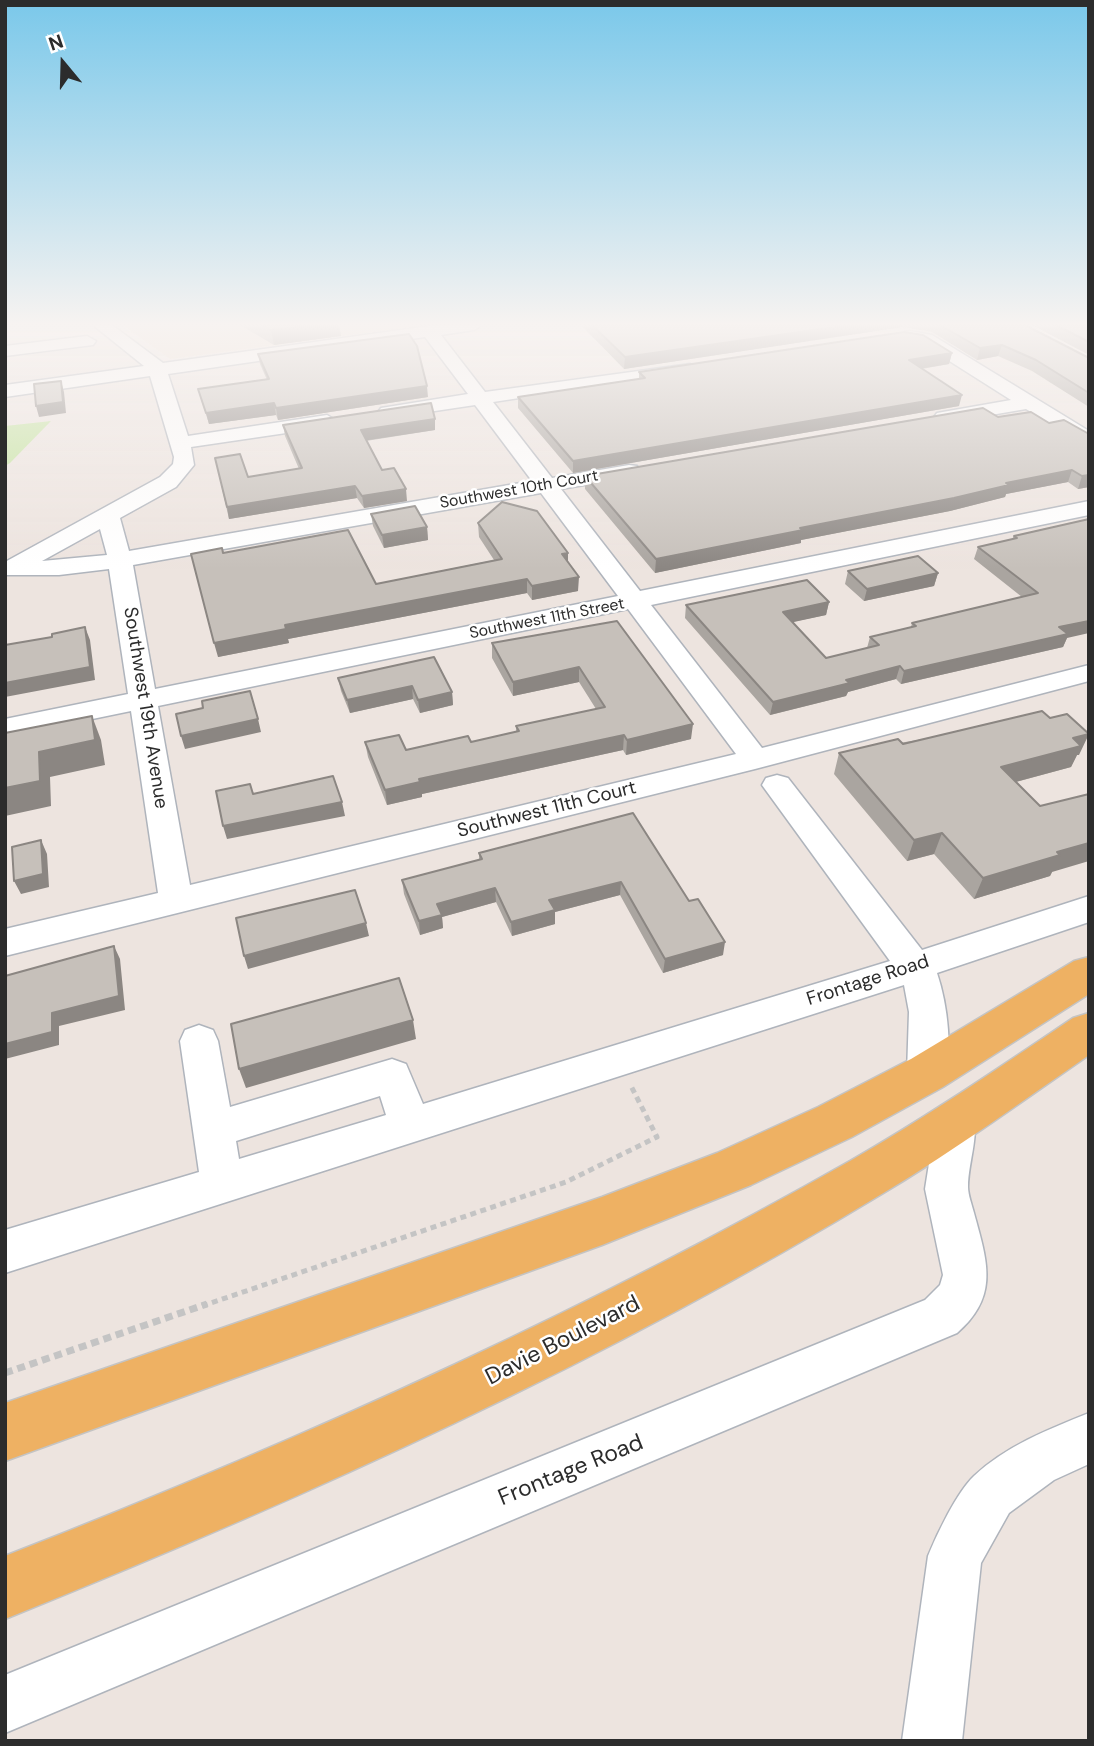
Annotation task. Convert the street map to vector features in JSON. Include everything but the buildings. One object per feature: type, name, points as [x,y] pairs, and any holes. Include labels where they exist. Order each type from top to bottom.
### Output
[{"type":"main road","points":[[5,1432],[672,1195],[787,1146],[927,1073],[1089,973]]},
{"type":"main road","name":"Davie Boulevard","points":[[5,1588],[277,1476],[534,1356],[771,1232],[871,1174],[1089,1031]]},
{"type":"street","points":[[7,570],[168,482],[183,465],[180,443],[169,406]]},
{"type":"street","points":[[374,414],[424,406]]},
{"type":"street","points":[[487,406],[755,759]]},
{"type":"street","points":[[918,422],[1008,406]]},
{"type":"street","points":[[1034,406],[1089,440]]},
{"type":"street","points":[[180,443],[347,418]]},
{"type":"street","name":"Southwest 10th Court","points":[[7,570],[59,568],[120,559],[656,467]]},
{"type":"street","name":"Southwest 11th Street","points":[[5,728],[1089,508]]},
{"type":"street","name":"Southwest 19th Avenue","points":[[108,516],[120,559],[176,901]]},
{"type":"street","name":"Southwest 11th Court","points":[[5,943],[755,759],[1089,673]]},
{"type":"street","points":[[777,785],[916,967],[923,985],[928,1012],[927,1073]]},
{"type":"street","name":"Frontage Road","points":[[5,1252],[916,967],[1089,909]]},
{"type":"street","points":[[199,1041],[222,1185]]},
{"type":"street","points":[[215,1130],[393,1076],[411,1126]]},
{"type":"street","name":"Frontage Road","points":[[5,1704],[940,1317],[954,1306],[967,1280],[946,1189],[956,1119]]},
{"type":"street","points":[[932,1741],[955,1556],[991,1495],[1035,1462],[1089,1438]]},
{"type":"path","points":[[5,1373],[566,1182],[657,1137],[631,1087]]},
{"type":"green space","points":[[51,421],[10,463],[5,466],[5,426]]}]
